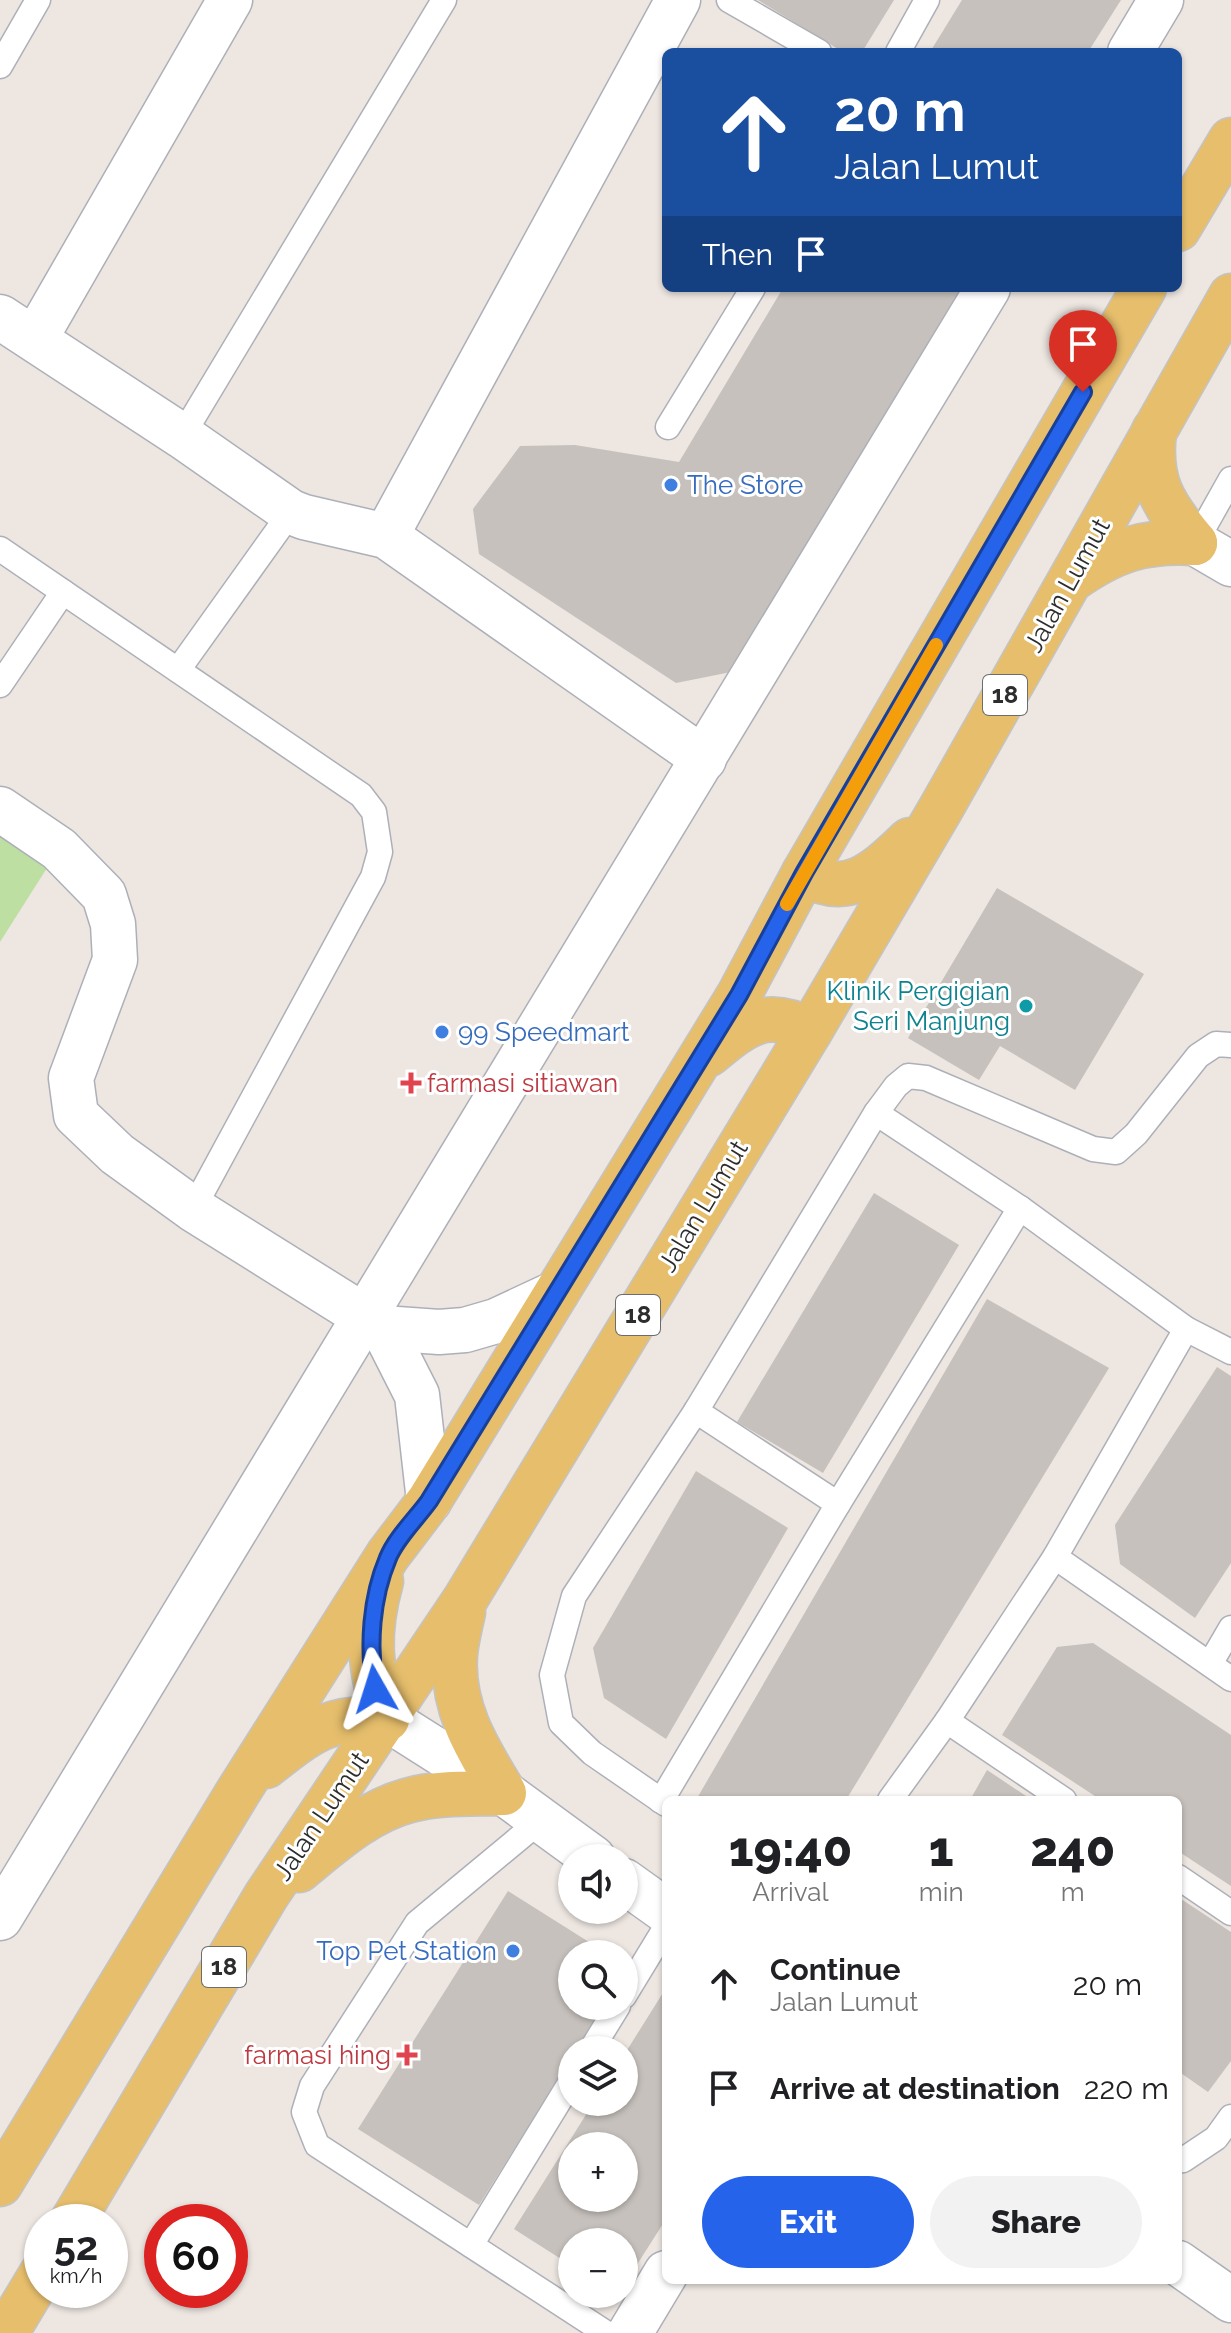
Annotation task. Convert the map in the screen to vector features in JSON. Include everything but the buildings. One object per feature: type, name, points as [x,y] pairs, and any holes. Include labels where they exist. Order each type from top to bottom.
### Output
[{"type":"main road","points":[[1182,222],[1231,140]]},
{"type":"main road","points":[[0,2184],[238,1792],[388,1555],[429,1501],[739,995],[804,873],[1142,292]]},
{"type":"main road","name":"Jalan Lumut","points":[[83,2204],[266,1896],[466,1598],[810,1031],[940,810],[1231,296]]},
{"type":"main road","points":[[1154,431],[1151,460],[1157,487],[1177,522],[1213,554]]},
{"type":"main road","points":[[1070,580],[1096,562],[1139,544],[1164,541],[1213,554]]},
{"type":"main road","points":[[804,873],[817,881],[845,885],[875,873],[940,810]]},
{"type":"main road","points":[[671,1107],[701,1061],[738,1029],[762,1019],[790,1020],[810,1031]]},
{"type":"main road","points":[[238,1792],[265,1766],[312,1731],[360,1717],[387,1719],[375,1689],[371,1665],[375,1601],[388,1555]]},
{"type":"main road","points":[[266,1896],[374,1814],[410,1800],[504,1793],[468,1730],[457,1699],[455,1655],[466,1598]]},
{"type":"main road","points":[[6,2333],[24,2303]]},
{"type":"street","points":[[230,0],[17,328],[291,512],[386,536],[704,759]]},
{"type":"street","points":[[386,536],[678,0]]},
{"type":"street","points":[[1132,48],[1161,0]]},
{"type":"street","points":[[0,1918],[374,1323],[704,759],[986,292]]},
{"type":"street","points":[[0,809],[59,849],[104,895],[113,924],[115,960],[71,1078],[76,1115],[117,1154],[193,1209],[374,1323],[439,1332],[465,1330],[496,1321],[556,1293]]},
{"type":"street","points":[[374,1323],[417,1395],[429,1501]]},
{"type":"street","points":[[387,1719],[504,1793],[574,1844]]},
{"type":"street","points":[[638,1891],[662,1908]]},
{"type":"street","points":[[1182,2266],[1231,2300]]},
{"type":"street","points":[[630,2333],[662,2280]]},
{"type":"lane","points":[[0,66],[38,0]]},
{"type":"lane","points":[[182,436],[444,0]]},
{"type":"lane","points":[[729,0],[812,48]]},
{"type":"lane","points":[[900,48],[927,0]]},
{"type":"lane","points":[[668,427],[751,292]]},
{"type":"lane","points":[[1213,554],[1231,479]]},
{"type":"lane","points":[[178,670],[291,512]]},
{"type":"lane","points":[[0,549],[361,795],[374,812],[380,852],[373,877],[193,1209]]},
{"type":"lane","points":[[0,685],[63,592]]},
{"type":"lane","points":[[662,1801],[592,1753],[561,1723],[552,1675],[574,1596],[696,1411],[876,1113],[896,1086],[908,1076],[926,1078],[1093,1149],[1116,1152],[1136,1134],[1198,1056],[1216,1044],[1231,1045]]},
{"type":"lane","points":[[876,1113],[1020,1208],[1186,1329],[1231,1352]]},
{"type":"lane","points":[[668,1796],[838,1504],[1020,1208]]},
{"type":"lane","points":[[893,1796],[947,1721],[1055,1557],[1186,1329]]},
{"type":"lane","points":[[696,1411],[838,1504]]},
{"type":"lane","points":[[1055,1557],[1231,1679]]},
{"type":"lane","points":[[1210,1664],[1231,1628]]},
{"type":"lane","points":[[947,1721],[1058,1796]]},
{"type":"lane","points":[[541,1820],[417,1923],[312,2086],[304,2112],[317,2145],[606,2333]]},
{"type":"lane","points":[[1182,1880],[1231,1913]]},
{"type":"lane","points":[[638,1973],[662,1934]]},
{"type":"lane","points":[[471,2245],[558,2103]]},
{"type":"lane","points":[[1182,2159],[1216,2138],[1231,2117]]},
{"type":"green space","points":[[0,809],[59,849],[0,942]]},
{"type":"slow traffic","points":[[787,904],[936,645]]},
{"type":"place","name":"The Store","points":[[671,485]]},
{"type":"place","name":"Klinik Pergigian Seri Manjung","points":[[1026,1006]]},
{"type":"place","name":"99 Speedmart","points":[[442,1032]]},
{"type":"place","name":"farmasi sitiawan","points":[[411,1083]]},
{"type":"place","name":"Top Pet Station","points":[[513,1951]]},
{"type":"place","name":"farmasi hing","points":[[407,2055]]},
{"type":"route","points":[[375,1689],[371,1665],[375,1601],[388,1555],[429,1501],[739,995],[804,873],[1083,392]]}]
